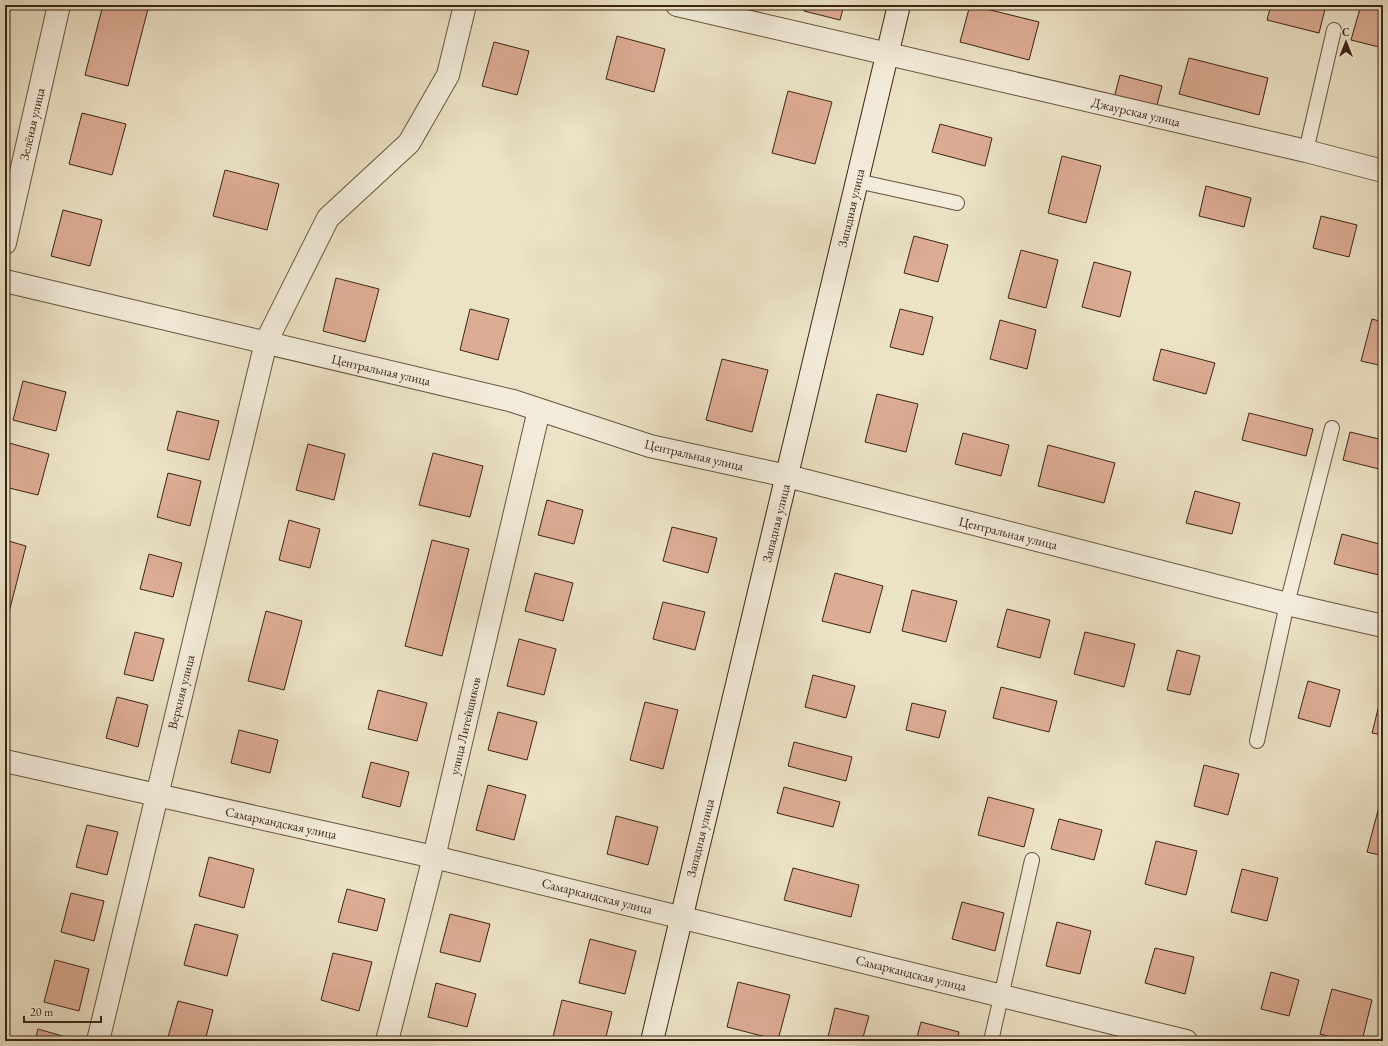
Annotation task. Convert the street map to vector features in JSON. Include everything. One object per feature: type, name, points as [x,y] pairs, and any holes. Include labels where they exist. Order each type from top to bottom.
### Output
[{"type":"street","name":"Зелёная улица","points":[[5,243],[59,5]]},
{"type":"street","name":"Верхняя улица","points":[[98,1041],[266,342],[328,218],[409,143],[448,75],[465,5]]},
{"type":"street","name":"Джаурская улица","points":[[677,5],[1306,151],[1383,171]]},
{"type":"street","name":"Западная улица","points":[[652,1041],[899,5]]},
{"type":"street","name":"Центральная улица","points":[[5,281],[512,401],[650,446],[787,476],[1287,604],[1383,626]]},
{"type":"street","name":"улица Литейщиков","points":[[387,1041],[434,857],[539,410]]},
{"type":"street","name":"Самаркандская улица","points":[[5,761],[434,857],[681,916],[1186,1041]]},
{"type":"lane","points":[[1306,151],[1334,30]]},
{"type":"lane","points":[[857,181],[957,203]]},
{"type":"lane","points":[[1257,741],[1287,604],[1332,428]]},
{"type":"lane","points":[[991,1041],[1032,860]]},
{"type":"building","points":[[103,5],[149,5],[128,86],[85,75]]},
{"type":"building","points":[[806,5],[844,5],[840,20],[804,11]]},
{"type":"building","points":[[970,5],[1039,22],[1029,60],[960,42]]},
{"type":"building","points":[[1271,5],[1326,5],[1319,33],[1267,20]]},
{"type":"building","points":[[1361,5],[1383,5],[1383,48],[1351,40]]},
{"type":"building","points":[[617,36],[665,49],[654,92],[606,79]]},
{"type":"building","points":[[494,42],[529,51],[517,95],[482,86]]},
{"type":"building","points":[[1189,58],[1268,78],[1259,115],[1179,94]]},
{"type":"building","points":[[1120,75],[1162,86],[1156,109],[1114,98]]},
{"type":"building","points":[[788,91],[832,102],[815,164],[772,153]]},
{"type":"building","points":[[82,113],[126,124],[112,175],[69,164]]},
{"type":"building","points":[[940,124],[992,138],[985,166],[932,152]]},
{"type":"building","points":[[1062,156],[1101,166],[1086,223],[1048,213]]},
{"type":"building","points":[[225,170],[279,184],[267,230],[213,216]]},
{"type":"building","points":[[1206,186],[1251,198],[1244,227],[1199,216]]},
{"type":"building","points":[[63,210],[102,220],[90,266],[51,256]]},
{"type":"building","points":[[1321,216],[1357,225],[1349,257],[1313,248]]},
{"type":"building","points":[[914,236],[948,245],[938,282],[904,273]]},
{"type":"building","points":[[1021,250],[1058,260],[1046,308],[1008,298]]},
{"type":"building","points":[[1094,262],[1131,272],[1120,317],[1082,307]]},
{"type":"building","points":[[336,278],[379,289],[365,342],[323,331]]},
{"type":"building","points":[[470,309],[509,319],[498,360],[460,350]]},
{"type":"building","points":[[900,309],[933,317],[923,355],[890,347]]},
{"type":"building","points":[[1372,319],[1383,322],[1383,366],[1361,361]]},
{"type":"building","points":[[1000,320],[1036,330],[1027,369],[990,359]]},
{"type":"building","points":[[1161,349],[1215,363],[1206,394],[1153,380]]},
{"type":"building","points":[[722,359],[768,370],[752,432],[706,420]]},
{"type":"building","points":[[23,381],[66,392],[56,431],[13,420]]},
{"type":"building","points":[[877,394],[918,404],[906,452],[865,442]]},
{"type":"building","points":[[177,411],[219,421],[209,460],[167,450]]},
{"type":"building","points":[[1249,413],[1313,429],[1306,456],[1242,440]]},
{"type":"building","points":[[1350,432],[1383,440],[1383,470],[1343,460]]},
{"type":"building","points":[[963,433],[1009,445],[1001,476],[955,464]]},
{"type":"building","points":[[9,443],[49,454],[38,495],[5,487],[5,458]]},
{"type":"building","points":[[308,444],[345,454],[334,500],[296,490]]},
{"type":"building","points":[[1048,445],[1115,463],[1104,503],[1038,486]]},
{"type":"building","points":[[433,453],[483,466],[470,517],[419,505]]},
{"type":"building","points":[[168,473],[201,481],[190,526],[157,517]]},
{"type":"building","points":[[1195,491],[1240,503],[1232,534],[1186,523]]},
{"type":"building","points":[[547,500],[583,510],[574,544],[538,535]]},
{"type":"building","points":[[289,520],[320,529],[310,568],[279,560]]},
{"type":"building","points":[[672,527],[717,538],[708,573],[663,561]]},
{"type":"building","points":[[1342,534],[1383,545],[1383,576],[1334,564]]},
{"type":"building","points":[[5,540],[26,546],[6,624],[5,624]]},
{"type":"building","points":[[432,540],[469,549],[442,656],[405,646]]},
{"type":"building","points":[[149,554],[182,563],[173,597],[140,589]]},
{"type":"building","points":[[535,573],[573,583],[563,621],[525,611]]},
{"type":"building","points":[[835,573],[883,586],[870,633],[822,621]]},
{"type":"building","points":[[912,590],[957,601],[946,642],[902,631]]},
{"type":"building","points":[[663,602],[705,612],[695,650],[653,639]]},
{"type":"building","points":[[1007,609],[1050,620],[1040,658],[997,647]]},
{"type":"building","points":[[266,611],[302,621],[284,690],[248,681]]},
{"type":"building","points":[[135,632],[164,639],[153,681],[124,674]]},
{"type":"building","points":[[1085,632],[1135,644],[1124,687],[1074,674]]},
{"type":"building","points":[[519,639],[556,649],[544,695],[507,686]]},
{"type":"building","points":[[1177,650],[1200,656],[1190,695],[1167,690]]},
{"type":"building","points":[[813,675],[855,686],[846,718],[805,707]]},
{"type":"building","points":[[1308,681],[1340,690],[1330,727],[1298,718]]},
{"type":"building","points":[[1001,687],[1057,701],[1049,732],[993,718]]},
{"type":"building","points":[[378,690],[427,703],[417,741],[368,729]]},
{"type":"building","points":[[117,697],[148,705],[138,747],[106,738]]},
{"type":"building","points":[[1380,701],[1383,701],[1383,735],[1372,733]]},
{"type":"building","points":[[645,702],[678,710],[663,769],[630,760]]},
{"type":"building","points":[[912,703],[946,711],[939,738],[906,730]]},
{"type":"building","points":[[498,712],[537,722],[527,760],[488,750]]},
{"type":"building","points":[[239,730],[278,740],[270,773],[231,763]]},
{"type":"building","points":[[794,742],[852,757],[846,781],[788,766]]},
{"type":"building","points":[[371,762],[409,772],[400,807],[362,797]]},
{"type":"building","points":[[1204,765],[1239,774],[1228,815],[1194,806]]},
{"type":"building","points":[[488,785],[526,795],[514,840],[476,830]]},
{"type":"building","points":[[784,787],[840,802],[833,827],[777,813]]},
{"type":"building","points":[[988,797],[1034,809],[1024,847],[978,835]]},
{"type":"building","points":[[1380,803],[1383,804],[1383,856],[1367,852]]},
{"type":"building","points":[[616,816],[658,827],[648,865],[607,854]]},
{"type":"building","points":[[1059,819],[1102,830],[1094,860],[1051,849]]},
{"type":"building","points":[[87,825],[118,832],[107,875],[76,867]]},
{"type":"building","points":[[1156,841],[1197,851],[1186,895],[1145,884]]},
{"type":"building","points":[[209,857],[254,869],[244,908],[199,896]]},
{"type":"building","points":[[793,868],[859,885],[851,917],[784,900]]},
{"type":"building","points":[[1242,869],[1278,878],[1267,921],[1231,912]]},
{"type":"building","points":[[347,889],[385,899],[377,931],[338,922]]},
{"type":"building","points":[[71,893],[104,901],[94,941],[61,932]]},
{"type":"building","points":[[962,902],[1004,913],[995,951],[952,939]]},
{"type":"building","points":[[450,914],[490,924],[480,962],[440,952]]},
{"type":"building","points":[[1057,922],[1091,931],[1080,974],[1046,966]]},
{"type":"building","points":[[195,924],[238,935],[227,976],[184,965]]},
{"type":"building","points":[[590,939],[636,951],[625,994],[579,983]]},
{"type":"building","points":[[1155,948],[1194,957],[1185,994],[1145,983]]},
{"type":"building","points":[[333,953],[372,962],[359,1011],[321,1000]]},
{"type":"building","points":[[55,960],[89,969],[79,1011],[44,1002]]},
{"type":"building","points":[[1271,972],[1299,980],[1289,1016],[1261,1009]]},
{"type":"building","points":[[738,982],[790,995],[778,1040],[727,1027]]},
{"type":"building","points":[[436,983],[476,994],[467,1027],[428,1017]]},
{"type":"building","points":[[1332,989],[1372,1000],[1362,1041],[1345,1041],[1320,1034]]},
{"type":"building","points":[[562,1000],[612,1012],[605,1041],[570,1041],[553,1037]]},
{"type":"building","points":[[178,1001],[213,1010],[205,1041],[167,1041]]},
{"type":"building","points":[[835,1008],[869,1016],[862,1041],[827,1041]]},
{"type":"building","points":[[921,1022],[959,1032],[957,1041],[916,1041]]},
{"type":"building","points":[[38,1029],[76,1040],[76,1041],[35,1041]]}]
